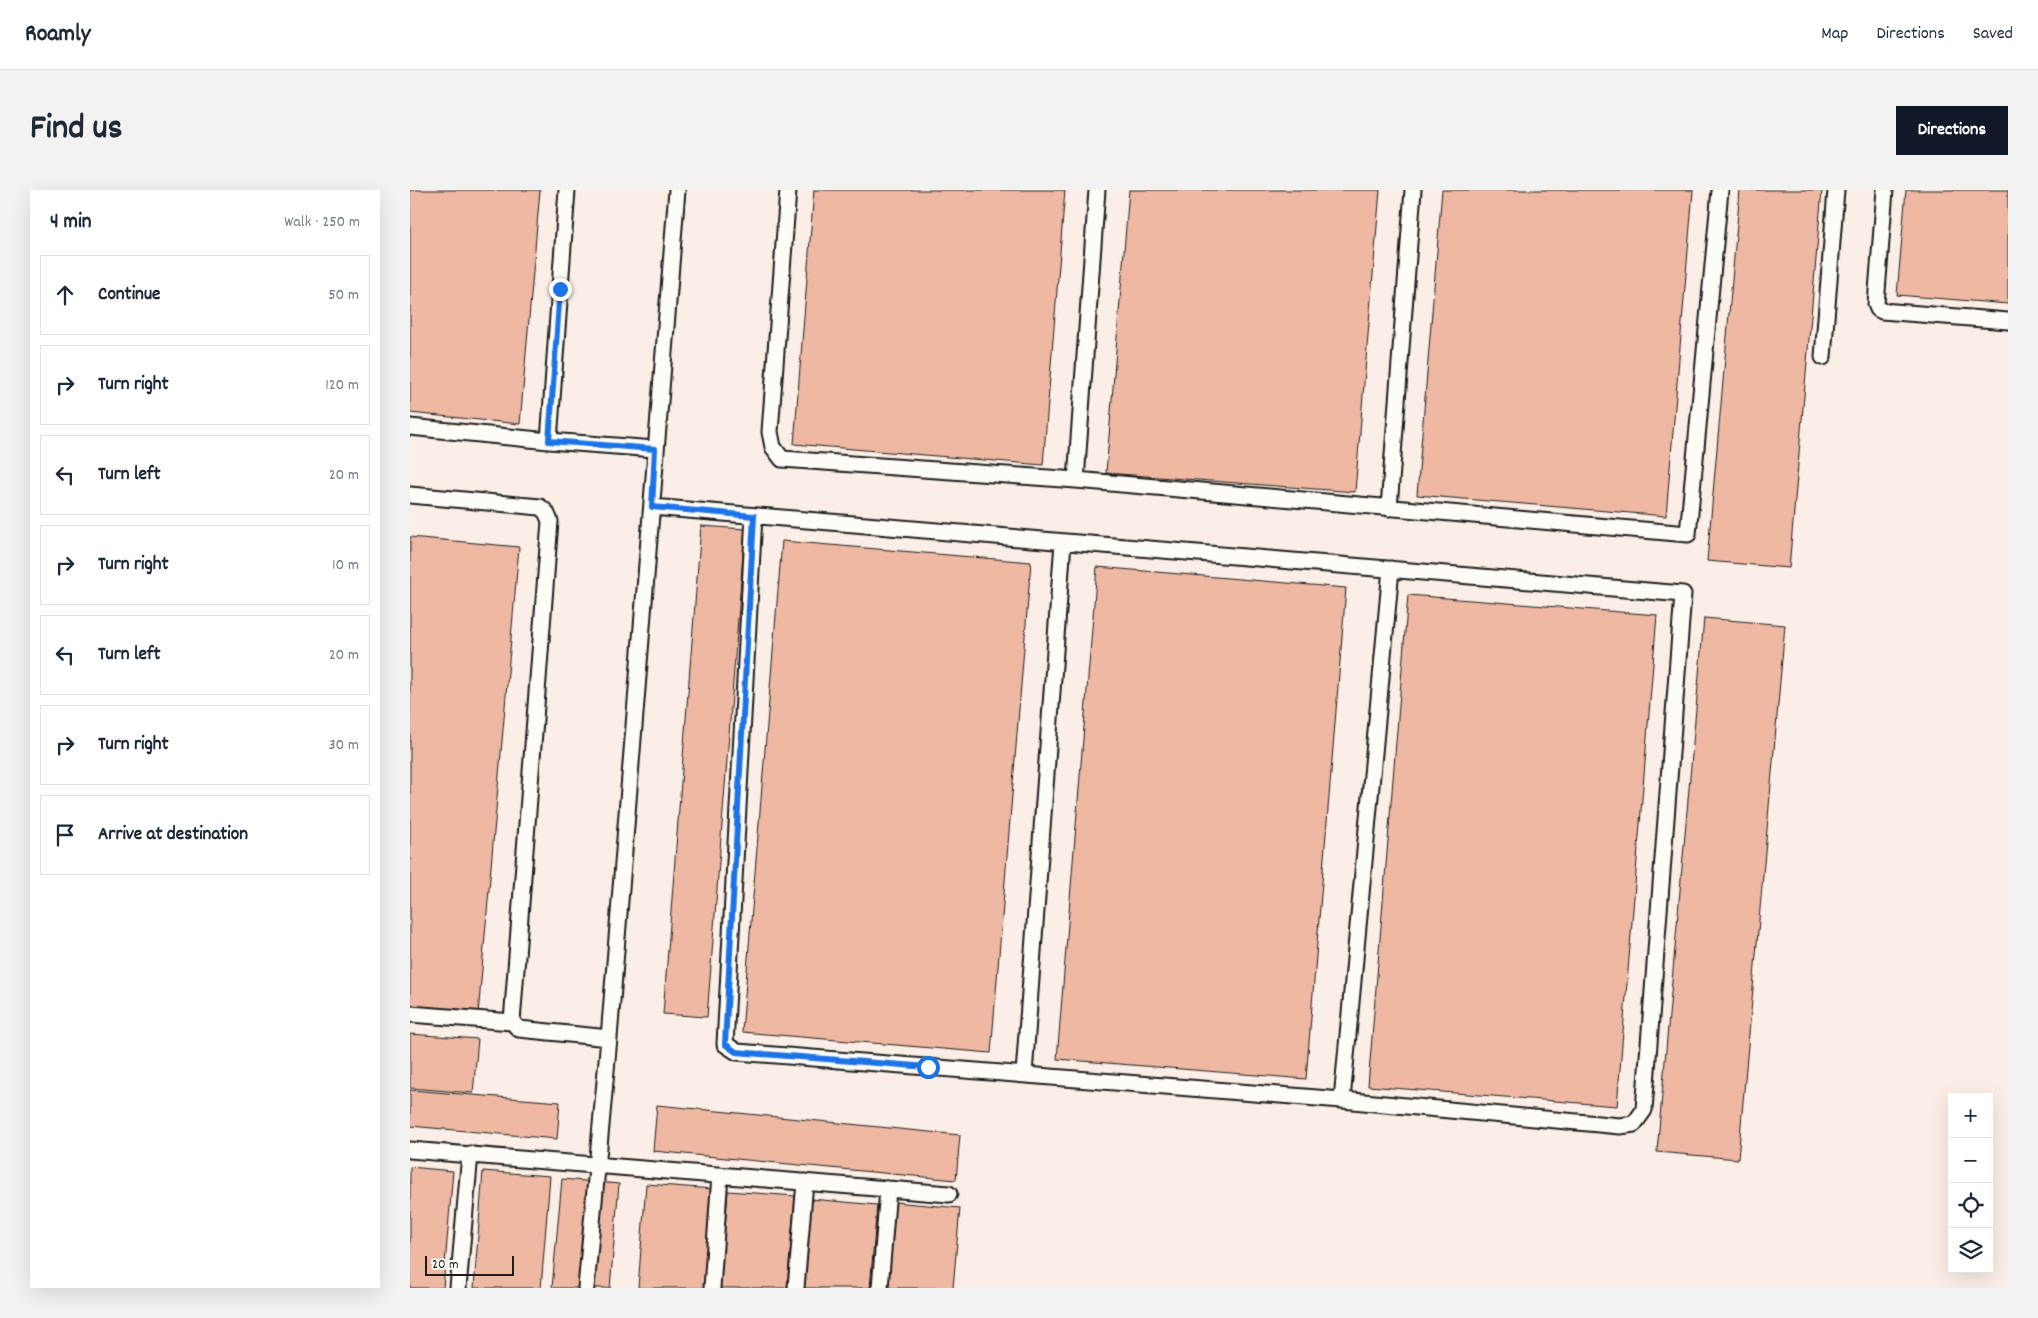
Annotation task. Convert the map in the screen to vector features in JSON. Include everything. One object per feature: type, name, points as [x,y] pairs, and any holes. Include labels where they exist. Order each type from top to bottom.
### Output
[{"type":"lane","points":[[549,441],[567,190]]},
{"type":"lane","points":[[586,1288],[677,190]]},
{"type":"lane","points":[[788,190],[770,432],[773,447],[782,459],[1076,480],[1688,534],[1720,190]]},
{"type":"lane","points":[[1076,480],[1097,190]]},
{"type":"lane","points":[[1389,508],[1413,190]]},
{"type":"lane","points":[[1823,357],[1836,190]]},
{"type":"lane","points":[[1885,190],[1876,304],[1878,309],[1882,311],[2008,321]]},
{"type":"lane","points":[[410,427],[549,441],[655,449]]},
{"type":"lane","points":[[410,496],[540,507],[546,512],[550,521],[512,1022]]},
{"type":"lane","points":[[652,507],[1683,594],[1644,1110],[1634,1124],[1620,1126],[1342,1100],[736,1052],[725,1044],[754,516]]},
{"type":"lane","points":[[1024,1074],[1063,542]]},
{"type":"lane","points":[[1342,1100],[1391,569]]},
{"type":"lane","points":[[410,1014],[512,1022],[519,1029],[608,1038]]},
{"type":"lane","points":[[410,1150],[948,1194]]},
{"type":"lane","points":[[458,1288],[470,1154]]},
{"type":"lane","points":[[712,1288],[720,1175]]},
{"type":"lane","points":[[796,1288],[805,1182]]},
{"type":"lane","points":[[880,1288],[888,1189]]},
{"type":"building","points":[[410,190],[540,190],[520,424],[410,413]]},
{"type":"building","points":[[814,190],[1065,190],[1043,465],[794,444]]},
{"type":"building","points":[[1129,190],[1380,190],[1355,492],[1106,473]]},
{"type":"building","points":[[1442,190],[1693,190],[1666,516],[1417,495]]},
{"type":"building","points":[[1740,190],[1822,190],[1789,568],[1707,561]]},
{"type":"building","points":[[1906,190],[2008,190],[2008,304],[1897,295]]},
{"type":"building","points":[[701,526],[745,529],[707,1017],[663,1014]]},
{"type":"building","points":[[410,537],[519,547],[478,1015],[410,1009]]},
{"type":"building","points":[[782,541],[1031,562],[991,1053],[742,1032]]},
{"type":"building","points":[[1097,567],[1346,588],[1306,1079],[1057,1059]]},
{"type":"building","points":[[1408,595],[1657,615],[1617,1106],[1368,1086]]},
{"type":"building","points":[[1704,618],[1785,625],[1738,1159],[1657,1152]]},
{"type":"building","points":[[410,1034],[478,1039],[473,1093],[410,1088]]},
{"type":"building","points":[[410,1090],[560,1102],[557,1139],[410,1126]]},
{"type":"building","points":[[657,1105],[960,1135],[956,1180],[653,1151]]},
{"type":"building","points":[[410,1167],[453,1171],[443,1288],[410,1288]]},
{"type":"building","points":[[483,1171],[550,1176],[541,1288],[474,1288]]},
{"type":"building","points":[[562,1179],[619,1184],[610,1288],[552,1288]]},
{"type":"building","points":[[646,1184],[713,1189],[705,1288],[638,1288]]},
{"type":"building","points":[[728,1191],[795,1196],[787,1288],[720,1288]]},
{"type":"building","points":[[811,1199],[877,1205],[870,1288],[803,1288]]},
{"type":"building","points":[[894,1202],[960,1208],[953,1288],[887,1288]]},
{"type":"route","points":[[560,289],[549,441],[655,449],[652,507],[754,516],[725,1044],[736,1052],[928,1067]]}]
